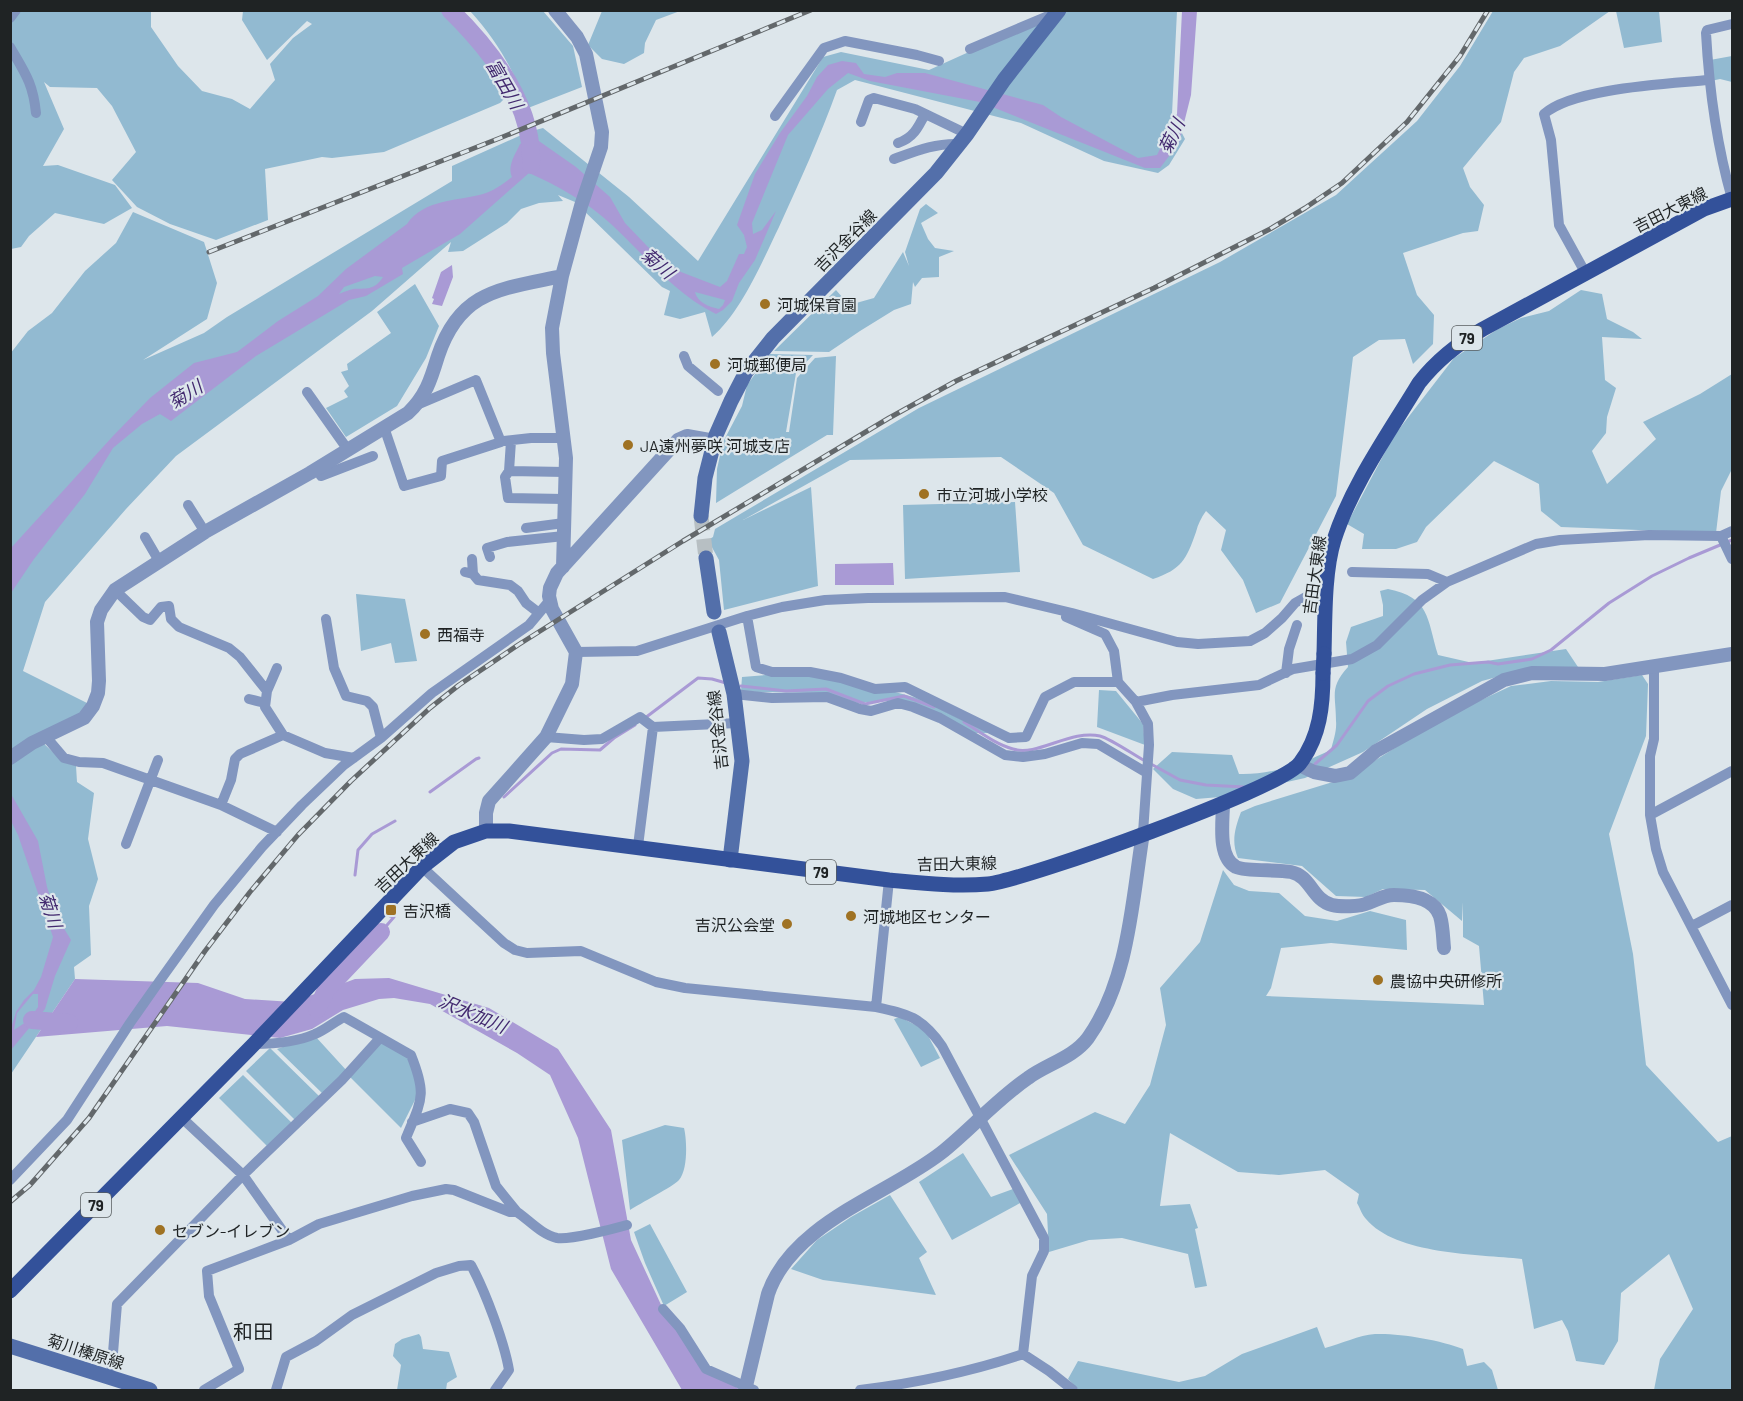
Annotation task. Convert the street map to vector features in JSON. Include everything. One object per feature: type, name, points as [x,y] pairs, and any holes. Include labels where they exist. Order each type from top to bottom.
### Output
[{"type":"main road","name":"吉沢金谷線","points":[[701,516],[705,478],[715,441],[730,401],[746,372],[773,339],[936,173],[1002,82],[1057,12]]},
{"type":"main road","name":"吉田大東線","points":[[10,1291],[256,1042],[422,867],[454,842],[486,831],[509,831],[889,880],[944,885],[989,884],[1023,876],[1143,833],[1223,803],[1278,779],[1299,765],[1312,745],[1319,724],[1323,704],[1326,594],[1334,542],[1351,498],[1419,383],[1432,367],[1460,342],[1704,209],[1732,199]]},
{"type":"main road","points":[[706,558],[714,612]]},
{"type":"main road","name":"吉沢金谷線","points":[[718,632],[734,694],[742,761],[730,860]]},
{"type":"main road","name":"菊川榛原線","points":[[10,1346],[150,1390]]},
{"type":"street","points":[[10,18],[16,10]]},
{"type":"street","points":[[555,10],[578,37],[586,54],[602,132],[601,147],[581,206],[562,276],[552,328],[564,438],[563,567]]},
{"type":"street","points":[[970,49],[1057,12]]},
{"type":"street","points":[[1732,24],[1707,30],[1708,80],[1732,199]]},
{"type":"street","points":[[775,116],[824,48],[844,41],[939,61]]},
{"type":"street","points":[[10,47],[29,79],[34,93],[36,113]]},
{"type":"street","points":[[1586,274],[1559,225],[1551,140],[1544,114],[1561,102],[1632,87],[1708,80]]},
{"type":"street","points":[[861,122],[869,100],[874,98],[915,109],[965,135]]},
{"type":"street","points":[[898,143],[907,140],[916,132],[925,114]]},
{"type":"street","points":[[894,159],[965,135]]},
{"type":"street","points":[[10,758],[28,746],[84,718],[93,706],[98,693],[99,681],[97,622],[100,610],[115,590],[205,532],[317,469],[408,413],[428,389],[454,320],[469,306],[486,295],[562,276]]},
{"type":"street","points":[[684,356],[688,366],[718,391]]},
{"type":"street","points":[[417,405],[476,380],[506,441],[509,471],[505,477],[508,498],[564,499]]},
{"type":"street","points":[[307,392],[348,450]]},
{"type":"street","points":[[384,428],[404,486],[441,476],[442,461],[506,441],[564,438]]},
{"type":"street","points":[[486,831],[489,801],[546,737],[572,684],[576,652],[552,609],[550,600],[550,588],[557,573],[678,440],[687,436],[715,441]]},
{"type":"street","points":[[317,469],[321,476],[373,456]]},
{"type":"street","points":[[509,471],[565,472]]},
{"type":"street","points":[[189,505],[205,532]]},
{"type":"street","points":[[526,528],[564,530]]},
{"type":"street","points":[[490,556],[488,548],[564,530]]},
{"type":"street","points":[[1732,531],[1725,533],[1723,540],[1732,559]]},
{"type":"street","points":[[1136,702],[1172,695],[1259,685],[1293,669],[1352,659],[1377,645],[1422,600],[1447,582],[1536,544],[1560,540],[1649,535],[1723,540]]},
{"type":"street","points":[[145,537],[159,561]]},
{"type":"street","points":[[472,559],[469,573],[478,580],[510,585],[518,591],[525,603],[539,613]]},
{"type":"street","points":[[1352,573],[1428,574],[1447,582]]},
{"type":"street","points":[[115,590],[142,617],[150,620],[161,607],[169,606],[171,619],[179,627],[229,648],[240,657],[267,691]]},
{"type":"street","points":[[576,652],[637,651],[782,607],[868,598],[1005,597],[1160,638],[1198,645],[1250,641],[1265,633],[1295,603],[1311,594],[1326,594]]},
{"type":"street","points":[[10,1180],[67,1120],[130,1023],[214,905],[302,805],[432,693],[529,625],[550,600]]},
{"type":"street","points":[[663,1309],[680,1328],[706,1369],[749,1390],[768,1294],[773,1280],[789,1256],[821,1228],[872,1194],[940,1154],[1028,1078],[1075,1051],[1093,1029],[1114,987],[1121,963],[1143,833],[1149,756],[1148,724],[1136,702],[1118,682],[1114,651],[1105,634],[1057,614],[1048,607]]},
{"type":"street","points":[[747,616],[756,668],[772,672],[810,672],[841,678],[875,689],[905,687],[1009,738],[1026,737],[1045,697],[1074,682],[1118,682]]},
{"type":"street","points":[[326,620],[334,668],[346,696],[367,701],[373,707],[381,738]]},
{"type":"street","points":[[1286,673],[1289,649],[1297,625]]},
{"type":"street","points":[[1299,765],[1314,772],[1335,776],[1350,773],[1376,751],[1504,680],[1532,673],[1588,675],[1732,654]]},
{"type":"street","points":[[1654,666],[1654,739],[1650,756],[1650,815],[1656,849],[1664,873],[1732,1005]]},
{"type":"street","points":[[277,668],[267,691],[265,707],[283,735],[325,753],[354,758]]},
{"type":"street","points":[[734,694],[772,698],[827,697],[860,710],[872,711],[898,703],[940,718],[1005,755],[1023,757],[1045,754],[1082,742],[1098,744],[1147,771]]},
{"type":"street","points":[[249,699],[266,703]]},
{"type":"street","points":[[546,737],[602,739],[647,722],[738,723]]},
{"type":"street","points":[[638,846],[647,722]]},
{"type":"street","points":[[221,805],[231,780],[235,759],[240,754],[283,735]]},
{"type":"street","points":[[47,738],[63,758],[79,762],[103,763],[221,805],[277,832]]},
{"type":"street","points":[[126,844],[158,760]]},
{"type":"street","points":[[1650,815],[1732,771]]},
{"type":"street","points":[[1223,803],[1223,844],[1226,858],[1237,867],[1292,872],[1305,878],[1318,897],[1334,906],[1366,904],[1377,898],[1394,895],[1423,899],[1434,905],[1440,916],[1444,948]]},
{"type":"street","points":[[422,867],[478,920],[515,950],[527,953],[581,951],[646,979],[685,988],[876,1007],[904,1013],[931,1030],[942,1046],[1044,1238],[1044,1251],[1032,1276],[1023,1354]]},
{"type":"street","points":[[876,1007],[889,880]]},
{"type":"street","points":[[1692,926],[1732,905]]},
{"type":"street","points":[[256,1042],[272,1044],[316,1034],[344,1017],[411,1055],[422,1089],[420,1105],[406,1138],[421,1162]]},
{"type":"street","points":[[111,1377],[117,1304],[243,1175],[342,1080],[380,1038]]},
{"type":"street","points":[[412,1122],[450,1109],[468,1113],[474,1122],[496,1186],[517,1212],[547,1234],[558,1238],[627,1225]]},
{"type":"street","points":[[182,1118],[243,1175],[288,1240]]},
{"type":"street","points":[[204,1390],[239,1369],[209,1296],[207,1271],[288,1240],[319,1224],[412,1196],[446,1189],[510,1212],[517,1212]]},
{"type":"street","points":[[276,1390],[286,1357],[316,1341],[352,1315],[443,1270],[471,1265],[507,1357],[509,1370],[495,1390]]},
{"type":"street","points":[[860,1390],[931,1379],[995,1364],[1023,1354]]},
{"type":"street","points":[[1023,1354],[1073,1390]]},
{"type":"shaded area","points":[[11,11],[151,11],[151,27],[178,66],[202,91],[232,99],[250,109],[275,80],[270,64],[293,38],[312,24],[307,21],[267,60],[242,20],[243,11],[447,11],[456,17],[477,45],[496,63],[509,94],[500,103],[384,152],[332,158],[322,157],[265,169],[268,220],[216,240],[170,224],[137,207],[112,180],[136,152],[112,106],[97,88],[50,87],[44,82],[64,129],[43,166],[58,165],[115,185],[132,208],[104,224],[55,213],[29,236],[21,247],[11,249]]},
{"type":"shaded area","points":[[470,11],[543,11],[573,46],[582,87],[528,108],[504,56]]},
{"type":"shaded area","points":[[602,11],[680,11],[656,20],[645,43],[644,53],[624,64],[602,59],[588,45]]},
{"type":"shaded area","points":[[1058,11],[1177,11],[1172,114],[1185,139],[1169,165],[1158,173],[1104,161],[1021,123],[855,80],[837,90],[802,176],[758,271],[723,327],[712,337],[705,312],[680,319],[664,315],[670,291],[662,287],[575,202],[558,195],[563,201],[539,203],[521,209],[507,223],[463,251],[448,252],[451,242],[372,311],[176,456],[126,509],[45,602],[23,671],[93,706],[40,740],[59,758],[76,766],[77,782],[94,793],[88,839],[98,879],[89,906],[91,955],[74,967],[75,979],[11,1074],[10,354],[28,331],[52,313],[85,271],[116,243],[133,212],[204,242],[217,283],[207,319],[143,360],[204,333],[452,181],[452,166],[528,132],[543,128],[629,197],[698,261],[823,57],[841,52],[929,70]]},
{"type":"shaded area","points":[[1493,11],[1610,11],[1560,46],[1524,58],[1514,72],[1501,122],[1463,168],[1470,187],[1484,205],[1478,231],[1463,233],[1403,253],[1417,295],[1434,315],[1433,344],[1413,364],[1405,339],[1379,340],[1353,357],[1336,496],[1280,603],[1256,613],[1243,580],[1221,550],[1226,530],[1206,511],[1186,557],[1171,571],[1153,579],[1083,545],[1054,493],[1001,457],[850,460],[743,520],[811,487],[818,586],[724,610],[719,560],[708,540],[713,537],[715,529],[919,408],[1220,262],[1336,195],[1417,121],[1460,66]]},
{"type":"shaded area","points":[[1616,11],[1659,11],[1662,42],[1624,48]]},
{"type":"shaded area","points":[[1732,56],[1732,82],[1720,79],[1711,81],[1710,60]]},
{"type":"shaded area","points":[[926,204],[938,213],[921,223],[928,239],[935,248],[954,251],[939,257],[939,277],[922,278],[915,287],[913,282],[911,304],[894,310],[829,352],[774,351],[836,290],[849,305],[874,298],[903,252],[909,266],[905,252],[920,209]]},
{"type":"shaded area","points":[[415,284],[439,326],[426,358],[397,406],[346,437],[326,408],[348,397],[344,391],[349,386],[341,372],[348,370],[347,364],[391,333],[377,312]]},
{"type":"shaded area","points":[[1581,290],[1602,294],[1607,319],[1642,339],[1602,337],[1605,380],[1616,388],[1607,417],[1606,433],[1592,451],[1607,484],[1656,439],[1643,422],[1700,394],[1732,374],[1732,469],[1721,491],[1716,533],[1561,527],[1541,511],[1539,484],[1494,461],[1426,527],[1417,542],[1396,549],[1362,549],[1364,534],[1347,524],[1393,437],[1454,358],[1498,329],[1521,318],[1549,311]]},
{"type":"shaded area","points":[[770,354],[813,355],[796,373],[786,432],[789,432],[797,378],[815,358],[836,356],[833,435],[827,435],[716,503],[717,469],[723,442],[742,406],[747,385]]},
{"type":"shaded area","points":[[1015,502],[1020,572],[905,579],[903,505]]},
{"type":"shaded area","points":[[1388,589],[1402,593],[1419,604],[1428,620],[1438,655],[1473,663],[1566,649],[1578,667],[1530,668],[1482,681],[1427,709],[1363,752],[1305,778],[1220,797],[1196,799],[1173,789],[1153,769],[1172,752],[1232,755],[1239,774],[1263,773],[1297,764],[1331,750],[1336,728],[1335,692],[1338,681],[1348,667],[1346,642],[1351,627],[1383,616],[1380,591]]},
{"type":"shaded area","points":[[356,594],[405,599],[417,661],[395,663],[391,643],[361,651]]},
{"type":"shaded area","points":[[766,675],[837,677],[895,692],[917,698],[989,733],[975,733],[901,700],[852,703],[821,693],[741,691],[742,677]]},
{"type":"shaded area","points":[[1642,675],[1648,684],[1646,736],[1609,834],[1633,954],[1646,1065],[1718,1142],[1732,1136],[1732,1390],[1654,1390],[1660,1359],[1693,1309],[1669,1254],[1621,1293],[1618,1341],[1604,1365],[1576,1361],[1568,1331],[1562,1320],[1534,1329],[1522,1259],[1439,1251],[1397,1240],[1380,1231],[1366,1219],[1357,1203],[1359,1194],[1325,1170],[1279,1175],[1238,1172],[1170,1133],[1160,1206],[1190,1204],[1198,1228],[1195,1229],[1207,1286],[1195,1288],[1188,1254],[1122,1238],[1089,1240],[1049,1252],[1047,1214],[1009,1155],[1095,1112],[1125,1124],[1150,1085],[1166,1025],[1160,988],[1200,942],[1223,870],[1234,885],[1249,891],[1279,893],[1305,916],[1337,921],[1370,911],[1406,920],[1407,950],[1331,943],[1281,948],[1271,988],[1266,996],[1484,1005],[1479,946],[1463,937],[1463,902],[1462,921],[1425,890],[1383,889],[1366,897],[1336,896],[1302,866],[1238,858],[1235,835],[1241,812],[1349,777],[1420,732],[1511,686],[1551,681],[1598,682]]},
{"type":"shaded area","points":[[1099,690],[1116,691],[1143,724],[1145,745],[1097,727]]},
{"type":"shaded area","points":[[900,1017],[925,1030],[940,1058],[921,1067],[894,1019]]},
{"type":"shaded area","points":[[315,1036],[347,1071],[324,1095],[277,1049]]},
{"type":"shaded area","points":[[380,1041],[410,1057],[420,1090],[401,1128],[348,1075]]},
{"type":"shaded area","points":[[270,1048],[321,1098],[297,1122],[246,1071]]},
{"type":"shaded area","points":[[243,1075],[294,1125],[270,1149],[219,1098]]},
{"type":"shaded area","points":[[665,1125],[684,1128],[686,1155],[682,1175],[679,1180],[630,1210],[622,1140]]},
{"type":"shaded area","points":[[963,1153],[991,1197],[1013,1189],[1022,1202],[952,1240],[919,1182]]},
{"type":"shaded area","points":[[890,1195],[927,1252],[919,1258],[936,1295],[823,1280],[791,1269],[817,1240]]},
{"type":"shaded area","points":[[650,1224],[687,1292],[664,1306],[634,1232]]},
{"type":"shaded area","points":[[1317,1327],[1325,1348],[1356,1338],[1385,1334],[1432,1340],[1463,1349],[1467,1366],[1484,1362],[1492,1370],[1498,1390],[1079,1390],[1068,1379],[1078,1361],[1179,1382],[1205,1376],[1242,1354]]},
{"type":"shaded area","points":[[419,1334],[423,1349],[449,1352],[457,1377],[447,1383],[446,1390],[397,1390],[401,1365],[393,1356],[395,1344],[402,1339]]},
{"type":"water","name":"菊川","points":[[1182,11],[1197,11],[1191,95],[1179,143],[1160,168],[1145,168],[980,102],[870,81],[848,73],[828,89],[788,135],[752,223],[753,234],[762,230],[776,211],[755,260],[739,283],[732,301],[716,314],[686,295],[660,273],[611,224],[592,209],[561,189],[529,173],[460,234],[402,268],[403,274],[366,296],[349,300],[256,356],[171,421],[160,414],[142,424],[113,448],[85,494],[34,559],[11,593],[11,548],[150,398],[194,363],[237,352],[278,321],[318,296],[346,269],[423,210],[442,202],[483,194],[502,185],[512,177],[511,165],[520,144],[536,139],[576,167],[610,197],[625,223],[648,247],[681,272],[720,287],[727,281],[739,254],[744,254],[747,247],[744,235],[737,225],[755,174],[780,133],[807,96],[817,77],[828,65],[842,61],[856,63],[864,74],[885,77],[897,73],[925,73],[1043,105],[1138,158],[1157,155],[1177,114]],"holes":[[[375,276],[383,277],[373,287],[353,289],[339,294],[344,287]],[[695,292],[725,300],[719,309],[715,308],[701,301]]]},
{"type":"water","points":[[452,265],[453,277],[442,306],[432,304],[441,272]]},
{"type":"water","points":[[893,563],[894,585],[835,585],[835,564]]},
{"type":"water","name":"菊川","points":[[11,794],[38,841],[47,887],[57,917],[71,940],[55,976],[45,1009],[11,1050],[11,1028],[16,1012],[34,990],[41,977],[53,937],[18,835],[11,821]],"holes":[[[33,994],[38,994],[38,1007],[29,1020],[14,1030],[17,1013]]]},
{"type":"water","points":[[389,978],[489,1008],[558,1049],[611,1130],[631,1240],[663,1309],[703,1362],[740,1390],[682,1390],[611,1269],[578,1138],[550,1075],[517,1053],[430,1004],[394,998],[379,999],[343,1010],[312,1029],[280,1038],[167,1026],[36,1037],[75,979],[198,983],[245,999],[293,1002],[355,979]]},
{"type":"waterway","name":"富田川","points":[[450,10],[494,61],[518,100],[530,143],[531,165]]},
{"type":"waterway","points":[[1315,764],[1337,745],[1368,701],[1388,686],[1414,674],[1450,665],[1488,662],[1498,664],[1532,659],[1551,650],[1609,603],[1652,576],[1732,540]]},
{"type":"waterway","points":[[645,718],[698,678],[726,683]]},
{"type":"waterway","points":[[741,686],[786,691],[826,689],[865,704],[904,696],[934,707]]},
{"type":"waterway","points":[[964,722],[994,741],[1013,749],[1033,749],[1089,735],[1105,738],[1145,761]]},
{"type":"waterway","points":[[504,797],[552,753],[561,749],[600,750],[635,725]]},
{"type":"waterway","points":[[430,792],[479,758]]},
{"type":"waterway","points":[[1151,764],[1180,780],[1206,785],[1244,787]]},
{"type":"waterway","points":[[355,875],[358,850],[372,834],[395,821]]},
{"type":"waterway","points":[[381,932],[394,917],[390,916]]},
{"type":"waterway","points":[[317,1009],[326,990],[381,932]]},
{"type":"waterway","name":"沢水加川","points":[[32,1020],[69,1023]]},
{"type":"tunnel","points":[[701,516],[706,558]]},
{"type":"railway","points":[[209,252],[500,138],[811,10]]},
{"type":"railway","points":[[10,1202],[30,1185],[89,1118],[205,951],[298,835],[351,781],[430,708],[459,685],[518,645],[683,541],[889,418],[956,381],[1154,288],[1270,229],[1305,208],[1342,183],[1407,122],[1460,56],[1488,10]]},
{"type":"place","name":"河城保育園","points":[[765,304]]},
{"type":"place","name":"河城郵便局","points":[[715,364]]},
{"type":"place","name":"JA遠州夢咲 河城支店","points":[[628,445]]},
{"type":"place","name":"市立河城小学校","points":[[924,494]]},
{"type":"place","name":"西福寺","points":[[425,634]]},
{"type":"place","name":"吉沢橋","points":[[391,910]]},
{"type":"place","name":"河城地区センター","points":[[851,916]]},
{"type":"place","name":"吉沢公会堂","points":[[787,924]]},
{"type":"place","name":"農協中央研修所","points":[[1378,980]]},
{"type":"place","name":"セブン-イレブン","points":[[160,1230]]},
{"type":"district","name":"和田","points":[[253,1331]]}]
